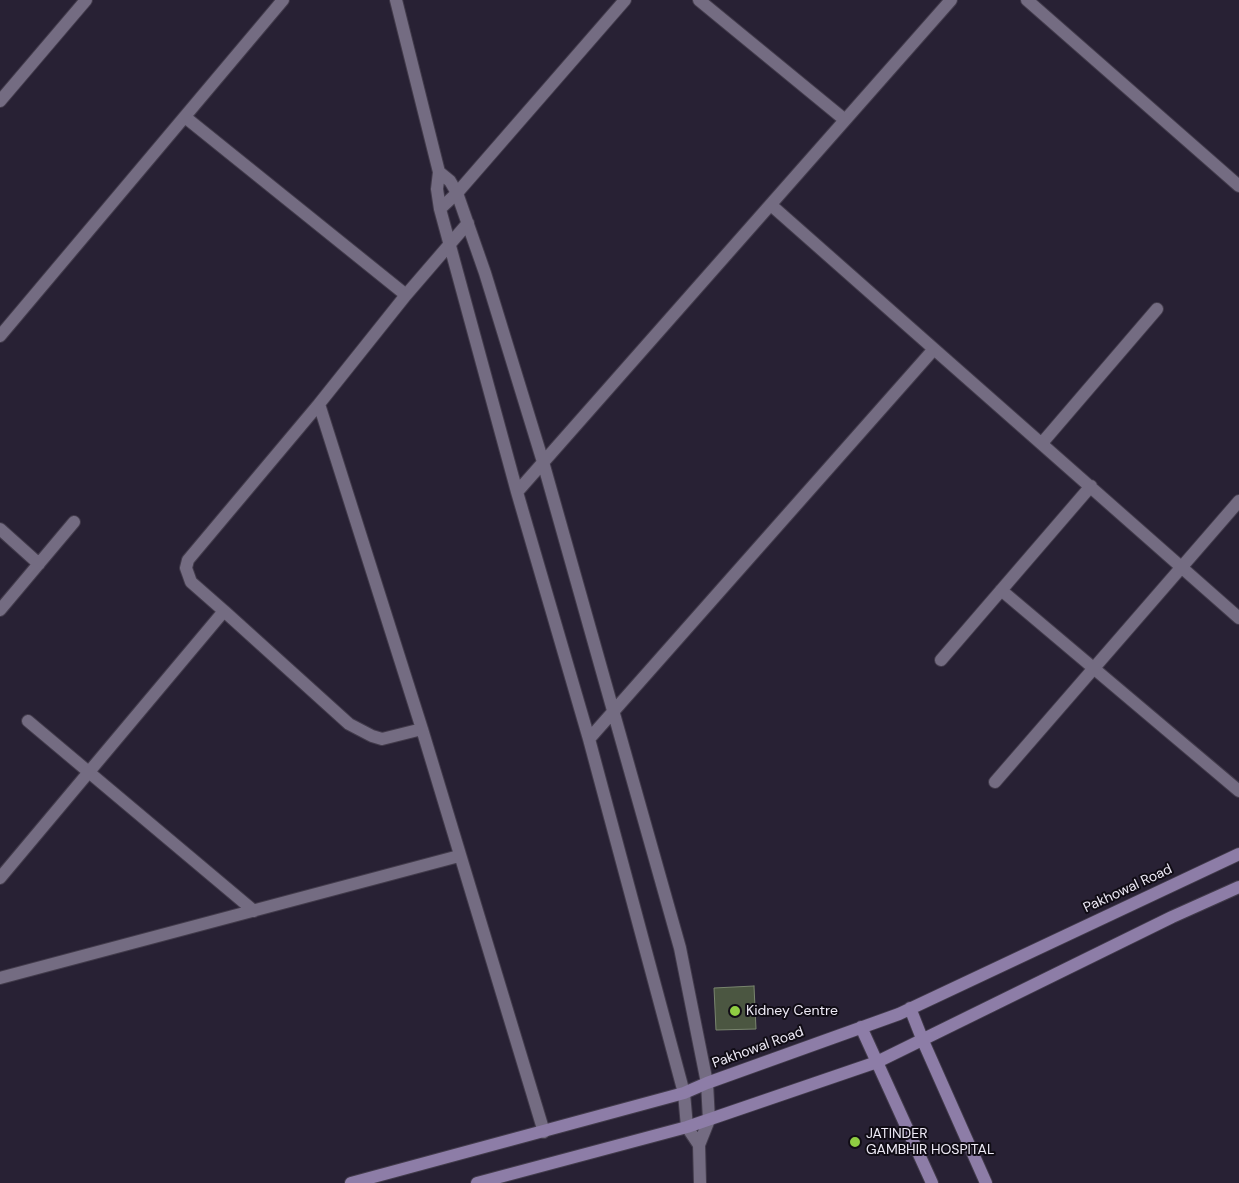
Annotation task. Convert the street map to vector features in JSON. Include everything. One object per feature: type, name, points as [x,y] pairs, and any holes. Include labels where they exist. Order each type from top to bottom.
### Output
[{"type":"street","points":[[0,101],[86,0]]},
{"type":"street","points":[[0,336],[283,0]]},
{"type":"street","points":[[396,0],[439,172],[437,190],[440,209],[517,492],[589,739],[684,1093],[687,1127],[699,1145]]},
{"type":"street","points":[[440,209],[457,193],[625,0]]},
{"type":"street","points":[[699,0],[845,120]]},
{"type":"street","points":[[517,492],[951,0]]},
{"type":"street","points":[[1027,0],[1239,186]]},
{"type":"street","points":[[185,118],[406,296]]},
{"type":"street","points":[[439,172],[450,181],[457,193],[485,273],[543,462],[680,948],[707,1083],[709,1120],[699,1145],[700,1183]]},
{"type":"street","points":[[771,205],[1239,618]]},
{"type":"street","points":[[422,729],[382,739],[349,724],[191,582],[186,568],[188,560],[468,223]]},
{"type":"street","points":[[1042,443],[1157,309]]},
{"type":"street","points":[[589,739],[934,349]]},
{"type":"street","points":[[319,404],[422,729],[544,1132]]},
{"type":"street","points":[[942,660],[1091,486]]},
{"type":"street","points":[[995,782],[1239,501]]},
{"type":"street","points":[[0,610],[74,522]]},
{"type":"street","points":[[0,529],[39,564]]},
{"type":"street","points":[[1001,590],[1239,791]]},
{"type":"street","points":[[0,878],[224,611]]},
{"type":"street","points":[[28,721],[254,911]]},
{"type":"street","name":"Pakhowal Road","points":[[351,1183],[684,1093],[861,1028],[910,1008],[1239,854]]},
{"type":"street","points":[[0,978],[459,856]]},
{"type":"street","points":[[477,1183],[687,1127],[877,1062],[1172,917],[1239,888]]},
{"type":"street","points":[[910,1008],[922,1041],[986,1183]]},
{"type":"street","points":[[861,1028],[932,1183]]},
{"type":"building","points":[[754,986],[756,1029],[716,1030],[714,988]]},
{"type":"place","name":"Kidney Centre","points":[[735,1011]]},
{"type":"place","name":"JATINDER GAMBHIR HOSPITAL","points":[[855,1142]]}]
